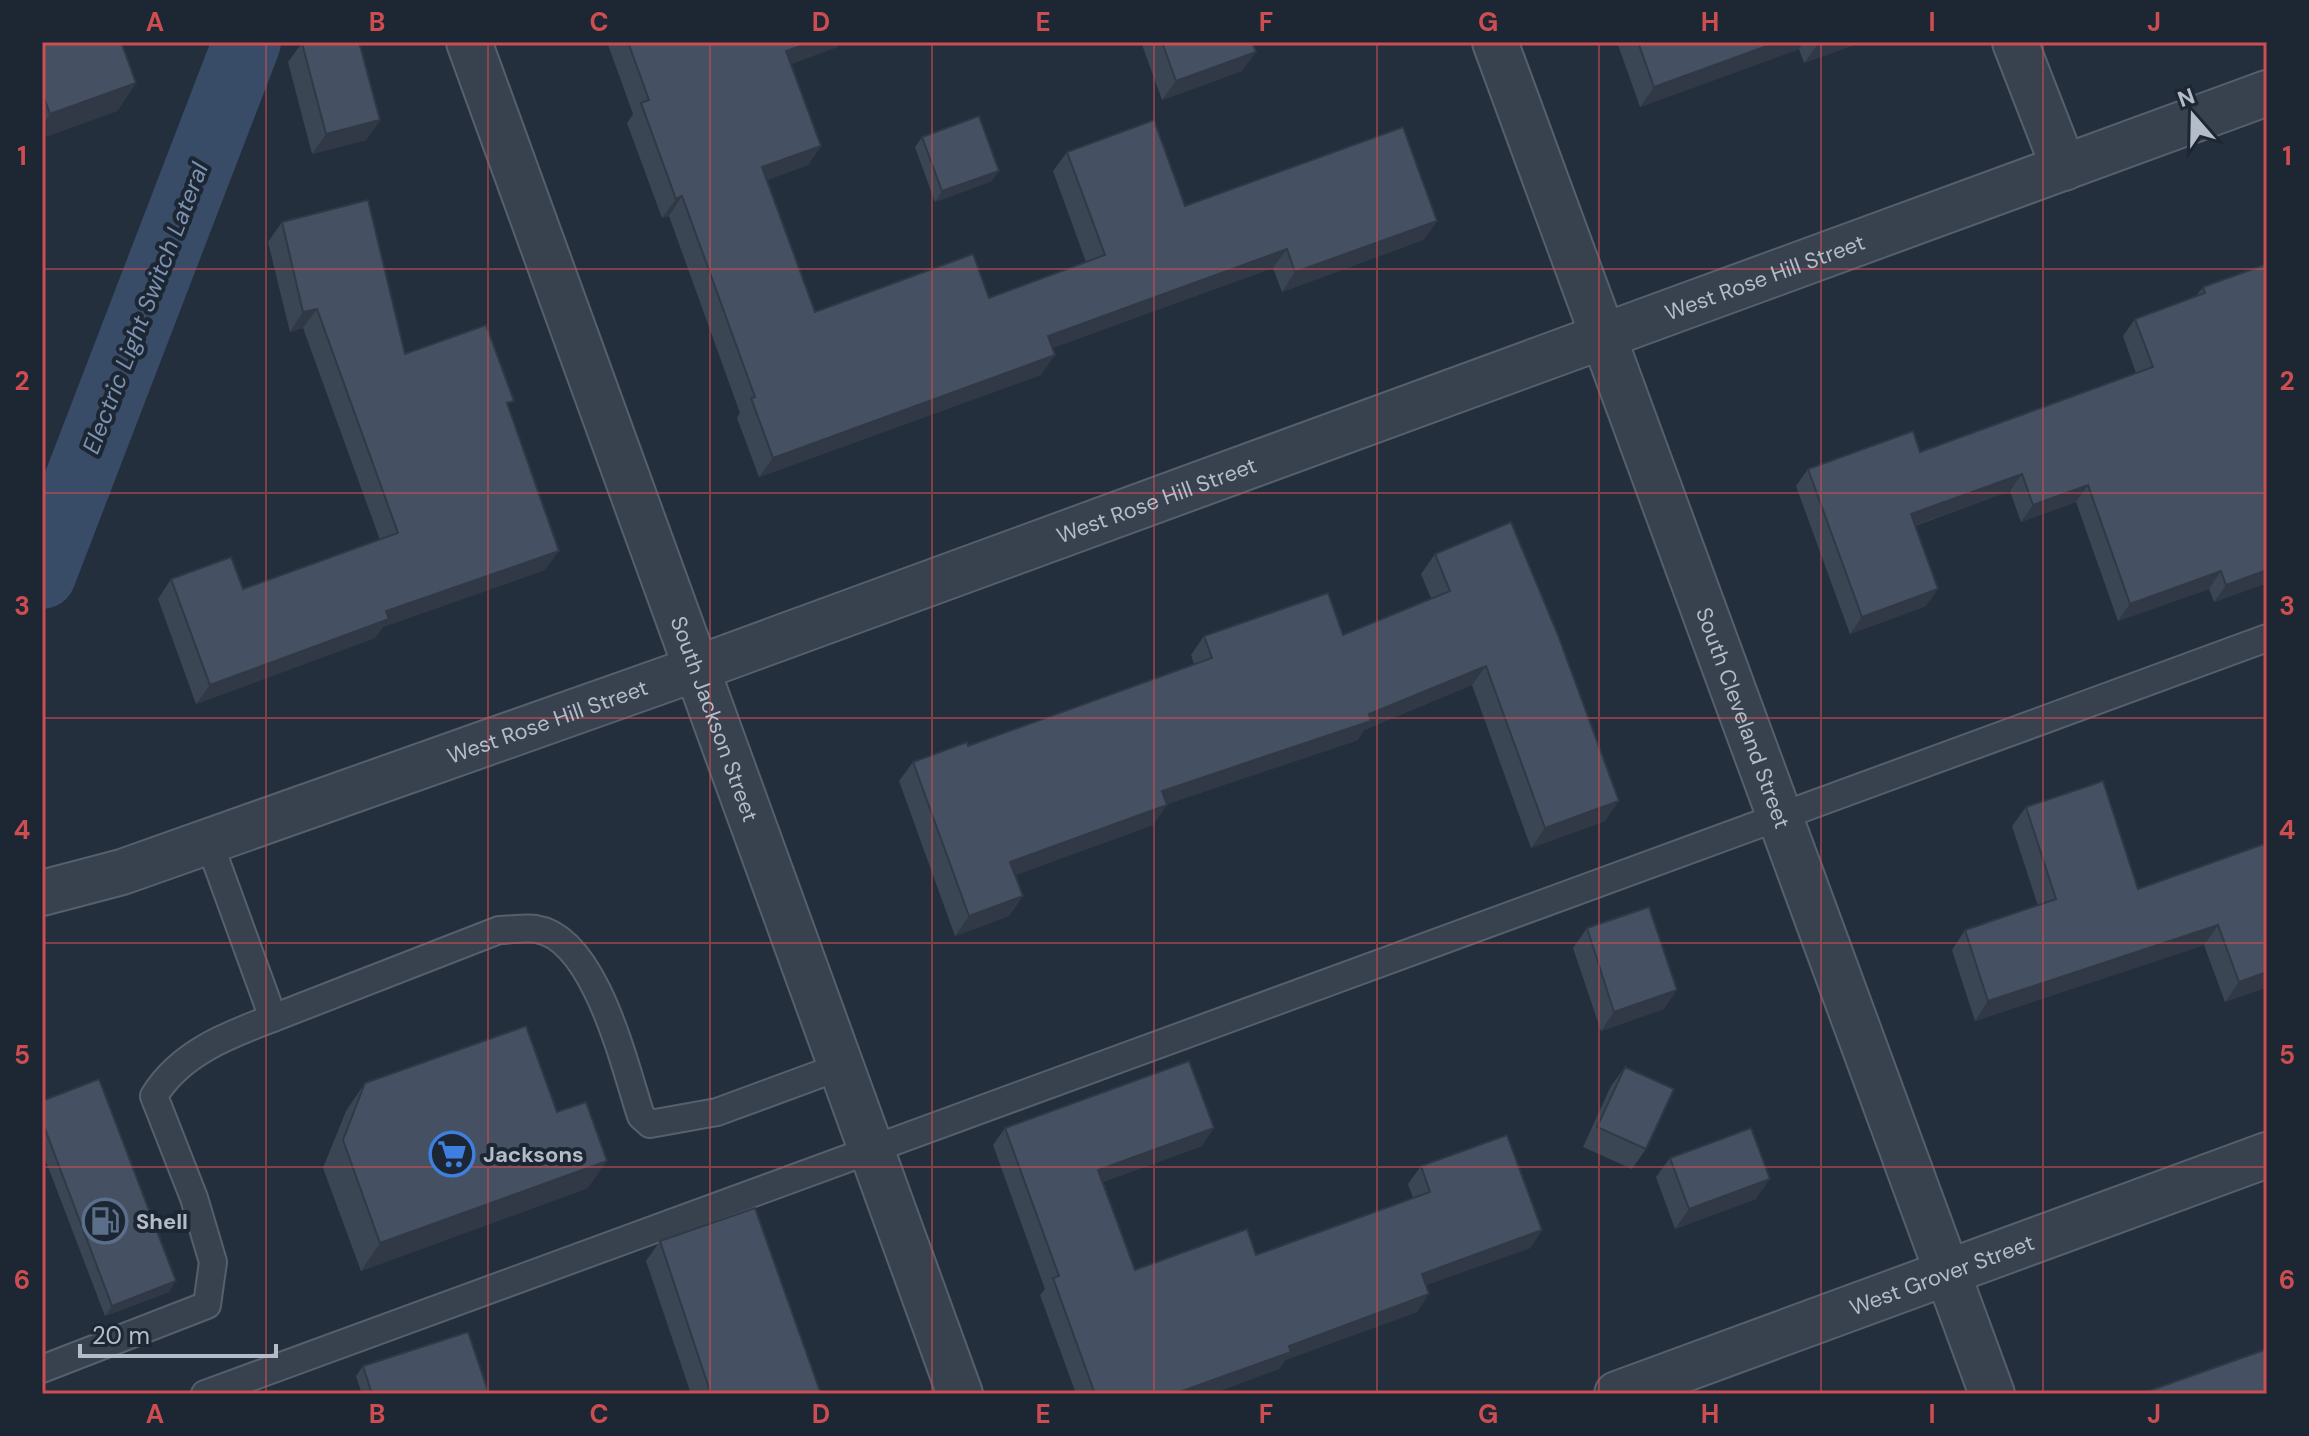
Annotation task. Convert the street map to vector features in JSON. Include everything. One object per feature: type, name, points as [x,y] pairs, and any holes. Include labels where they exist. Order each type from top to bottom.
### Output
[{"type":"street","name":"South Jackson Street","points":[[469,42],[960,1394]]},
{"type":"street","name":"South Cleveland Street","points":[[1495,42],[1992,1394]]},
{"type":"street","points":[[2015,42],[2064,168]]},
{"type":"street","name":"West Rose Hill Street","points":[[42,893],[122,872],[698,668],[2267,93]]},
{"type":"street","name":"West Grover Street","points":[[1617,1394],[2267,1155]]},
{"type":"lane","points":[[205,1394],[2267,638]]},
{"type":"lane","points":[[209,842],[273,1018]]},
{"type":"lane","points":[[42,1369],[207,1305],[213,1262],[194,1198],[154,1096],[168,1073],[225,1036],[499,930],[538,929],[566,944],[598,989],[641,1116],[650,1124],[717,1112],[842,1066]]},
{"type":"building","points":[[42,42],[121,42],[136,83],[50,114],[42,92]]},
{"type":"building","points":[[304,42],[359,42],[380,120],[326,134]]},
{"type":"building","points":[[628,42],[812,42],[786,51],[821,146],[762,167],[815,312],[973,254],[989,298],[1105,255],[1067,152],[1154,120],[1185,206],[1403,127],[1437,221],[1295,272],[1287,249],[1048,336],[1055,355],[773,458],[751,398],[755,397],[682,196],[676,199],[641,103],[649,100]]},
{"type":"building","points":[[1162,42],[1252,42],[1256,52],[1176,81]]},
{"type":"building","points":[[1638,42],[1778,42],[1654,87]]},
{"type":"building","points":[[979,116],[999,171],[942,191],[922,137]]},
{"type":"building","points":[[368,200],[405,354],[486,325],[514,401],[507,403],[559,551],[386,611],[389,619],[210,685],[171,579],[231,557],[243,589],[398,533],[317,309],[303,312],[282,222]]},
{"type":"building","points":[[2267,264],[2267,570],[2226,585],[2221,571],[2130,604],[2088,485],[2033,505],[2022,474],[1911,514],[1938,589],[1862,617],[1808,469],[1913,431],[1920,452],[2153,367],[2135,319],[2205,293],[2203,287]]},
{"type":"building","points":[[1511,522],[1558,635],[1619,801],[1545,828],[1486,666],[1369,714],[1371,721],[1162,791],[1167,805],[1010,862],[1023,896],[969,916],[913,762],[967,742],[968,746],[1212,658],[1204,636],[1328,593],[1343,635],[1450,591],[1435,554]]},
{"type":"building","points":[[2103,781],[2138,889],[2267,843],[2267,972],[2239,982],[2218,925],[1988,1001],[1965,930],[2056,899],[2026,807]]},
{"type":"building","points":[[1649,907],[1677,990],[1614,1012],[1587,928]]},
{"type":"building","name":"Jacksons","points":[[526,1026],[557,1112],[586,1102],[607,1161],[380,1243],[343,1140],[365,1083]]},
{"type":"building","points":[[1189,1061],[1214,1128],[1098,1170],[1135,1270],[1247,1229],[1256,1255],[1430,1192],[1421,1166],[1507,1135],[1542,1230],[1422,1274],[1429,1294],[1289,1346],[1291,1352],[1180,1394],[1095,1394],[1053,1278],[1059,1276],[1005,1128]]},
{"type":"building","points":[[1625,1067],[1674,1089],[1646,1149],[1597,1127]]},
{"type":"building","name":"Shell","points":[[99,1079],[176,1281],[112,1306],[42,1121],[42,1101]]},
{"type":"building","points":[[1751,1128],[1770,1179],[1689,1209],[1670,1158]]},
{"type":"building","points":[[755,1208],[821,1394],[711,1394],[660,1241]]},
{"type":"building","points":[[468,1332],[489,1394],[372,1394],[363,1366]]},
{"type":"building","points":[[2267,1349],[2267,1394],[2140,1394]]},
{"type":"waterway","name":"Electric Light Switch Lateral","points":[[42,575],[247,42]]},
{"type":"place","name":"Jacksons","points":[[452,1154]]},
{"type":"place","name":"Shell","points":[[105,1221]]}]
